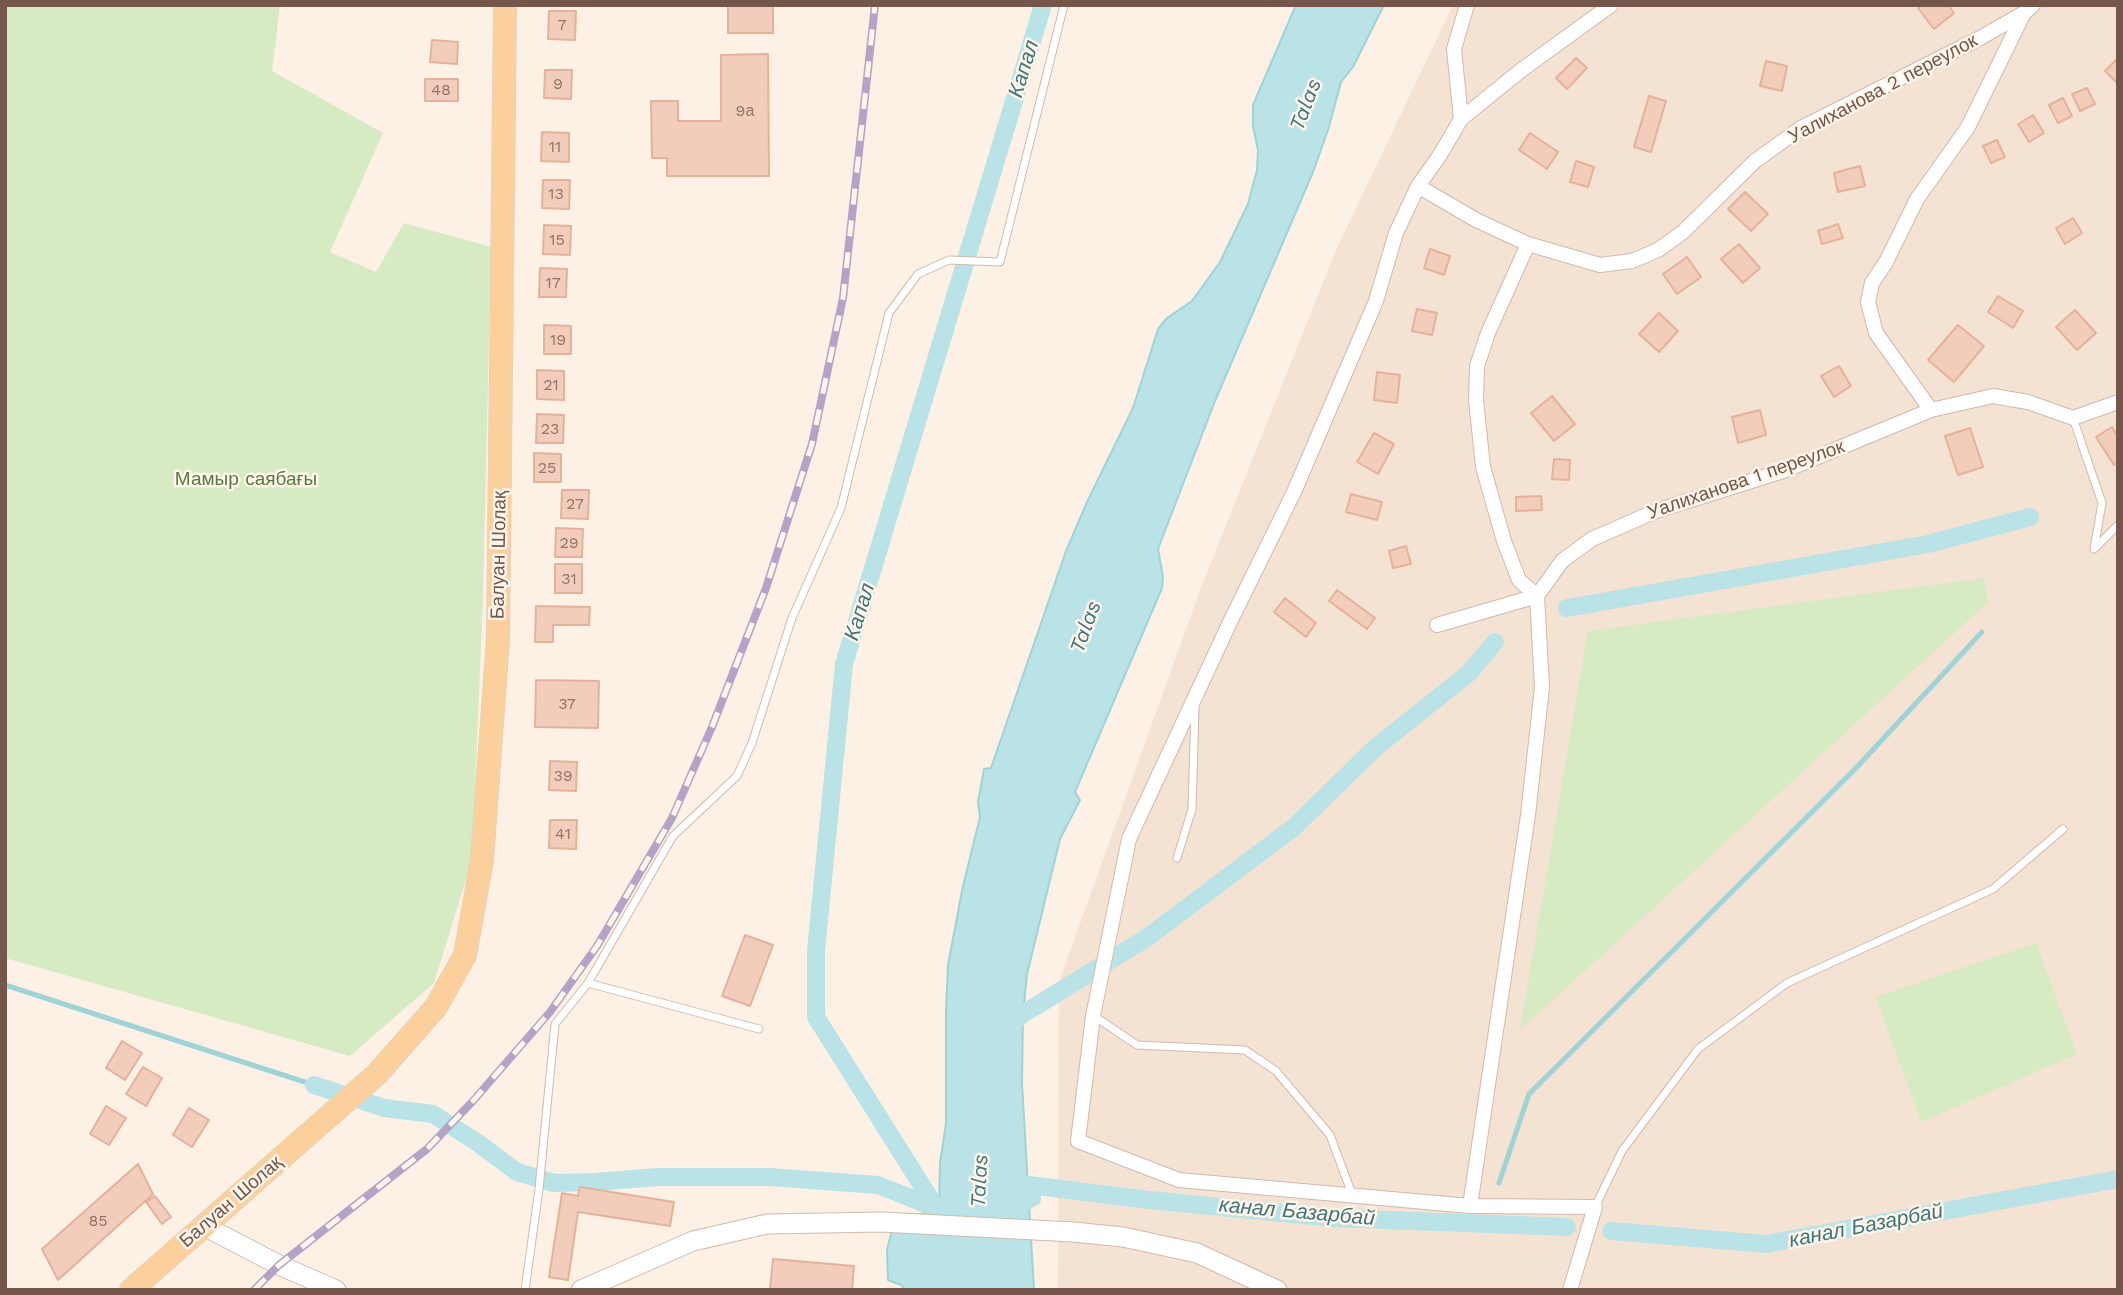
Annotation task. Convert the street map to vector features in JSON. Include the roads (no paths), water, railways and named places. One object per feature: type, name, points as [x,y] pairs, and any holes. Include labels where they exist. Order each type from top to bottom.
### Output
[{"type":"main road","name":"Балуан Шолақ","points":[[131,1290],[377,1074],[436,1007],[464,955],[482,860],[498,639],[505,5]]},
{"type":"main road","points":[[581,1290],[693,1241],[767,1224],[882,1222],[1123,1237],[1197,1253],[1277,1290]]},
{"type":"main road","points":[[204,1226],[279,1265],[336,1290]]},
{"type":"street","points":[[1461,119],[1454,49],[1467,5]]},
{"type":"street","points":[[1570,1290],[1595,1207],[1471,1206],[1179,1180],[1078,1141],[1093,1016],[1129,839],[1294,492],[1376,301],[1396,233],[1418,186],[1461,119],[1520,71],[1611,5]]},
{"type":"street","name":"Уалиханова 2 переулок","points":[[1418,186],[1476,220],[1528,244],[1600,265],[1633,261],[1658,250],[1683,232],[1755,161],[1801,128],[2029,9]]},
{"type":"street","name":"Уалиханова 2 переулок","points":[[1931,410],[1876,333],[1868,302],[1872,283],[1886,262],[1917,199],[1968,127],[2029,9]]},
{"type":"street","points":[[1471,1206],[1528,815],[1542,687],[1537,596],[1519,580],[1504,541],[1483,467],[1476,400],[1477,366],[1488,333],[1528,244]]},
{"type":"street","name":"Уалиханова 1 переулок","points":[[1537,596],[1562,561],[1592,540],[1656,511],[1786,470],[1931,410],[1993,396],[2028,402],[2073,418]]},
{"type":"street","points":[[2073,418],[2118,402]]},
{"type":"street","points":[[1437,625],[1537,596]]},
{"type":"lane","points":[[525,1290],[539,1189],[541,1144],[555,1024],[588,983],[673,836],[737,776],[752,743],[792,618],[841,508],[889,313],[918,274],[949,260],[1000,262],[1064,5]]},
{"type":"lane","points":[[2073,418],[2102,503],[2094,549],[2118,525]]},
{"type":"lane","points":[[1177,858],[1192,809],[1195,697]]},
{"type":"lane","points":[[1595,1207],[1622,1150],[1699,1049],[1787,983],[1993,889],[2063,829]]},
{"type":"lane","points":[[588,983],[759,1029]]},
{"type":"lane","points":[[1093,1016],[1137,1045],[1245,1050],[1276,1071],[1330,1135],[1353,1195]]},
{"type":"water","name":"Talas","points":[[1296,5],[1384,5],[1353,67],[1341,82],[1313,172],[1215,401],[1158,549],[1163,577],[1162,588],[1075,792],[1080,800],[1060,839],[1027,974],[1023,1014],[1022,1083],[1034,1290],[905,1290],[901,1285],[888,1280],[887,1250],[893,1225],[902,1218],[935,1211],[939,1206],[940,1163],[946,1124],[948,965],[980,817],[978,802],[984,769],[991,768],[1066,551],[1133,408],[1158,329],[1167,318],[1192,301],[1220,262],[1248,204],[1257,170],[1258,150],[1253,126],[1253,105]]},
{"type":"waterway","name":"Капал","points":[[936,1208],[816,1017],[816,951],[844,664],[1043,5]]},
{"type":"waterway","points":[[1567,608],[1928,544],[2030,517]]},
{"type":"waterway","points":[[1499,1183],[1529,1094],[1856,768],[1982,632]]},
{"type":"waterway","points":[[1004,1029],[1023,1014],[1148,937],[1293,828],[1375,748],[1469,673],[1495,642]]},
{"type":"waterway","points":[[5,985],[314,1085]]},
{"type":"waterway","points":[[314,1085],[384,1108],[433,1114],[517,1172],[554,1183],[657,1177],[770,1177],[878,1185],[936,1208],[949,1231]]},
{"type":"waterway","name":"канал Базарбай","points":[[1611,1231],[1766,1244],[2118,1179]]},
{"type":"waterway","name":"канал Базарбай","points":[[1013,1213],[1032,1198],[1029,1185],[1335,1218],[1567,1227]]},
{"type":"railway","points":[[254,1290],[279,1265],[427,1149],[473,1101],[550,1012],[597,946],[672,818],[712,727],[766,588],[812,444],[843,298],[875,5]]},
{"type":"park label","name":"Мамыр саябағы","points":[[246,479]]}]
